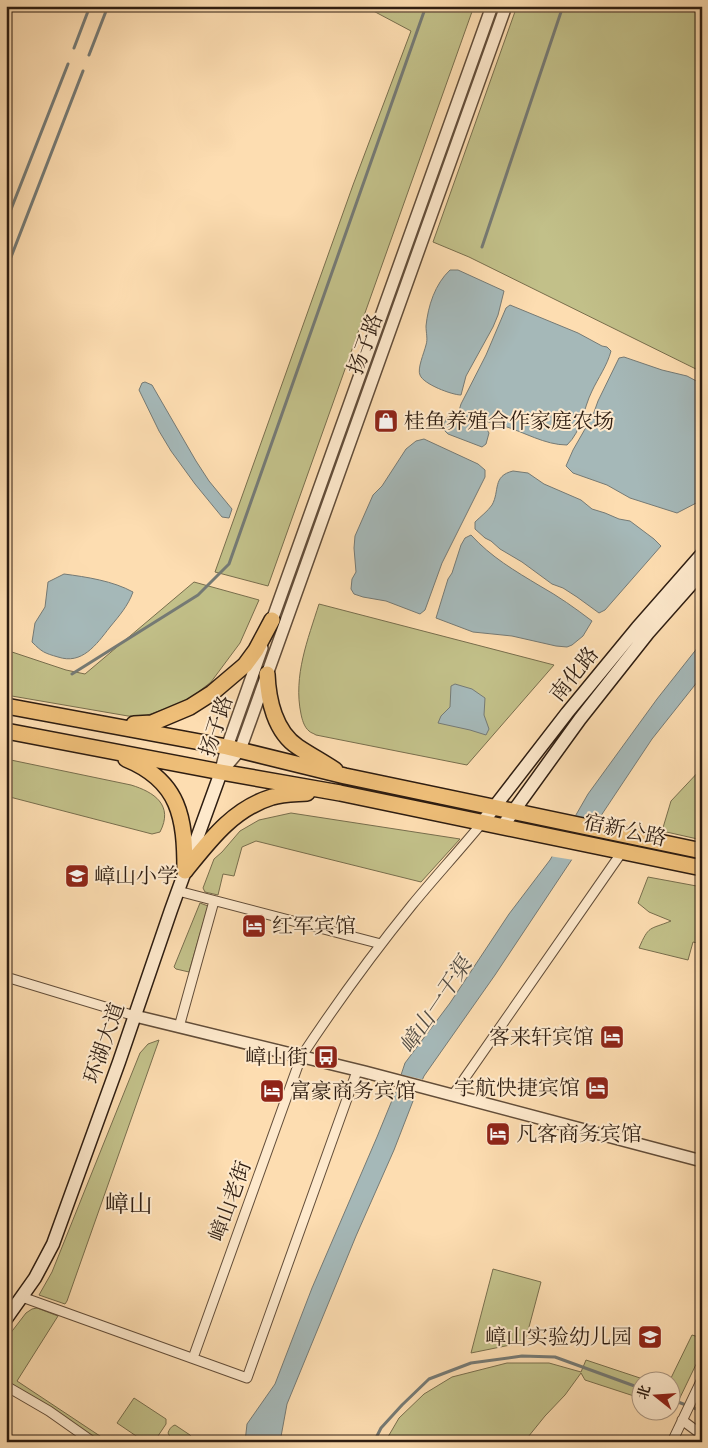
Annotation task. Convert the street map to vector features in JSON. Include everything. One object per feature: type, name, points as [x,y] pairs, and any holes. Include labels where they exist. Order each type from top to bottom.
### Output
[{"type":"highway","points":[[6,706],[106,725],[152,723],[190,707],[212,693],[245,665],[256,650],[272,620]]},
{"type":"highway","points":[[267,674],[272,707],[278,723],[286,736],[297,747],[345,776]]},
{"type":"highway","name":"宿新公路","points":[[106,725],[233,748],[345,776],[702,851]]},
{"type":"highway","points":[[6,731],[340,793]]},
{"type":"highway","points":[[99,748],[142,766],[156,775],[169,790],[182,823],[185,844],[185,871]]},
{"type":"highway","points":[[185,871],[213,836],[235,816],[250,807],[272,797],[289,794],[340,793]]},
{"type":"highway","name":"宿新公路","points":[[340,793],[702,868]]},
{"type":"main road","name":"南化路","points":[[482,823],[637,628],[702,554]]},
{"type":"main road","name":"南化路","points":[[502,827],[580,719],[648,633],[702,572]]},
{"type":"main road","name":"环湖大道","points":[[6,1318],[35,1278],[52,1244],[221,772]]},
{"type":"street","name":"扬子路","points":[[233,748],[272,620],[492,6]]},
{"type":"street","name":"扬子路","points":[[221,772],[267,674],[506,6]]},
{"type":"street","name":"嶂山老街","points":[[193,1358],[301,1057],[381,944],[482,823]]},
{"type":"street","points":[[447,1094],[622,852]]},
{"type":"street","points":[[178,891],[381,944]]},
{"type":"street","points":[[179,1027],[214,901]]},
{"type":"street","points":[[6,977],[135,1016],[361,1071],[702,1161]]},
{"type":"street","points":[[22,1297],[247,1378],[361,1071]]},
{"type":"street","points":[[672,1442],[702,1379]]},
{"type":"street","points":[[6,1386],[49,1411],[93,1442]]},
{"type":"street","points":[[682,1420],[702,1434]]},
{"type":"shaded area","points":[[364,6],[474,6],[268,586],[215,572],[353,185],[411,31]]},
{"type":"shaded area","points":[[517,6],[702,6],[702,372],[469,257],[433,242]]},
{"type":"shaded area","points":[[450,270],[458,270],[504,291],[498,315],[466,376],[461,395],[445,391],[426,382],[419,372],[427,343],[426,326],[428,311],[436,289]]},
{"type":"shaded area","points":[[510,305],[578,333],[607,347],[611,351],[605,367],[594,386],[579,427],[567,445],[551,443],[504,426],[458,414],[506,308]]},
{"type":"shaded area","points":[[624,357],[687,376],[702,384],[702,500],[677,513],[630,498],[607,485],[573,473],[566,466],[593,415],[619,358]]},
{"type":"shaded area","points":[[145,382],[152,385],[196,461],[209,481],[232,509],[229,518],[222,517],[171,451],[139,390],[142,383]]},
{"type":"shaded area","points":[[447,417],[454,417],[486,428],[489,433],[486,444],[482,447],[448,434],[442,428]]},
{"type":"shaded area","points":[[424,439],[478,464],[485,470],[485,477],[442,563],[425,610],[420,614],[386,601],[354,594],[351,589],[352,579],[356,572],[355,536],[373,495],[382,486],[406,449],[416,441]]},
{"type":"shaded area","points":[[513,471],[528,473],[544,484],[581,500],[592,509],[630,521],[661,546],[605,610],[599,613],[563,588],[552,584],[500,549],[475,529],[475,522],[492,505],[499,480],[506,473]]},
{"type":"shaded area","points":[[471,535],[504,563],[560,598],[592,621],[583,636],[567,647],[556,646],[512,636],[473,632],[436,618],[461,545],[465,538]]},
{"type":"shaded area","points":[[64,574],[108,582],[133,592],[123,611],[94,647],[81,656],[67,659],[49,654],[32,642],[35,623],[45,607],[48,582]]},
{"type":"shaded area","points":[[194,582],[259,600],[240,643],[211,682],[193,696],[179,704],[142,717],[6,695],[6,667],[12,652],[66,670],[85,674]]},
{"type":"shaded area","points":[[319,604],[554,665],[467,765],[316,735],[307,729],[303,721],[299,700],[299,686],[306,644]]},
{"type":"shaded area","points":[[702,642],[702,676],[652,739],[495,975],[424,1076],[287,1404],[280,1442],[245,1442],[247,1424],[275,1384],[312,1288],[395,1093],[405,1063],[450,1003],[509,914],[550,860],[588,794],[657,699]]},
{"type":"shaded area","points":[[455,684],[472,689],[485,698],[484,715],[489,729],[486,735],[438,723],[441,716],[450,707],[451,686]]},
{"type":"shaded area","points":[[6,759],[131,785],[147,791],[163,807],[165,814],[164,823],[160,832],[152,834],[6,796]]},
{"type":"shaded area","points":[[702,768],[702,840],[662,831],[671,801]]},
{"type":"shaded area","points":[[291,813],[460,839],[421,882],[256,841],[242,847],[234,876],[223,874],[218,895],[205,892],[203,888],[214,859],[240,831],[259,820]]},
{"type":"shaded area","points":[[648,877],[702,887],[702,944],[693,942],[688,960],[639,948],[645,935],[651,929],[671,921],[649,912],[638,903]]},
{"type":"shaded area","points":[[200,903],[208,906],[189,972],[176,969],[174,967]]},
{"type":"shaded area","points":[[159,1040],[67,1301],[65,1304],[39,1295],[52,1272],[140,1053],[148,1044]]},
{"type":"shaded area","points":[[493,1269],[541,1282],[525,1342],[471,1353]]},
{"type":"shaded area","points":[[37,1308],[58,1316],[17,1381],[109,1442],[100,1442],[6,1382],[6,1339],[26,1313]]},
{"type":"shaded area","points":[[692,1335],[702,1338],[702,1352],[680,1398],[680,1370],[675,1370]]},
{"type":"shaded area","points":[[586,1360],[630,1375],[630,1395],[585,1380],[581,1373],[565,1395],[524,1442],[385,1442],[399,1418],[424,1394],[452,1377],[507,1363],[549,1363],[581,1372]]},
{"type":"shaded area","points":[[134,1398],[166,1419],[166,1424],[154,1442],[145,1442],[117,1423]]},
{"type":"shaded area","points":[[175,1425],[193,1438],[192,1442],[178,1442],[170,1437],[168,1433],[171,1427]]},
{"type":"pier","points":[[573,815],[600,821],[574,860],[549,856]]},
{"type":"pier","points":[[399,1074],[425,1080],[417,1097],[393,1091]]},
{"type":"waterway","points":[[74,48],[90,6]]},
{"type":"waterway","points":[[89,55],[108,6]]},
{"type":"waterway","points":[[72,674],[198,595],[229,564],[426,6]]},
{"type":"waterway","points":[[482,247],[563,6]]},
{"type":"waterway","points":[[6,222],[68,64]]},
{"type":"waterway","points":[[6,270],[83,71]]},
{"type":"waterway","points":[[374,1442],[381,1428],[429,1379],[471,1363],[522,1356],[555,1357],[630,1384]]},
{"type":"waterway","points":[[680,1403],[702,1411]]},
{"type":"place","name":"桂鱼养殖合作家庭农场","points":[[386,421]]},
{"type":"place","name":"嶂山小学","points":[[77,876]]},
{"type":"place","name":"红军宾馆","points":[[254,926]]},
{"type":"place","name":"客来轩宾馆","points":[[612,1037]]},
{"type":"place","name":"嶂山街","points":[[326,1057]]},
{"type":"place","name":"宇航快捷宾馆","points":[[597,1088]]},
{"type":"place","name":"富豪商务宾馆","points":[[272,1091]]},
{"type":"place","name":"凡客商务宾馆","points":[[498,1134]]},
{"type":"place","name":"嶂山实验幼儿园","points":[[650,1337]]},
{"type":"district","name":"嶂山","points":[[129,1204]]},
{"type":"water label","name":"嶂山一干渠","points":[[435,1005]]}]
